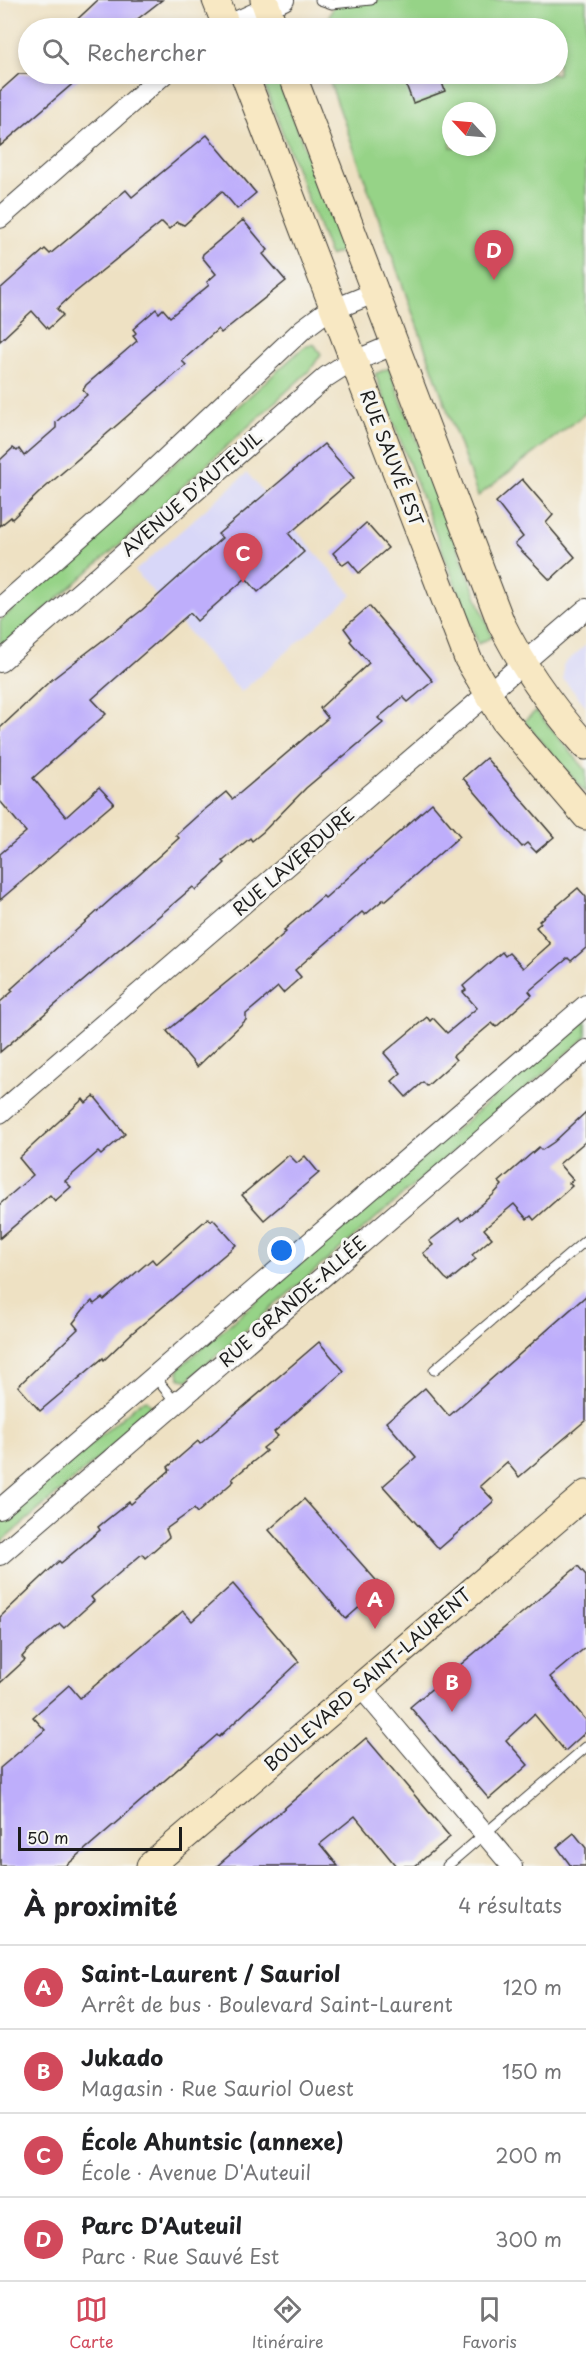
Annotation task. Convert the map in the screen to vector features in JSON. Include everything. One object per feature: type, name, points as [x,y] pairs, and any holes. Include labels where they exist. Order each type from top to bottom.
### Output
[{"type":"main road","points":[[216,0],[222,18]]},
{"type":"main road","name":"RUE SAUVÉ EST","points":[[248,84],[463,647],[504,720],[586,816]]},
{"type":"main road","points":[[296,84],[501,623],[523,664],[551,704],[586,746]]},
{"type":"main road","name":"BOULEVARD SAINT-LAURENT","points":[[150,1866],[586,1494]]},
{"type":"street","points":[[250,18],[272,9]]},
{"type":"street","points":[[0,218],[153,84]]},
{"type":"street","points":[[0,608],[115,506],[315,318],[376,292]]},
{"type":"street","name":"AVENUE D'AUTEUIL","points":[[0,662],[326,377],[354,361],[396,344]]},
{"type":"street","name":"RUE LAVERDURE","points":[[0,1113],[586,609]]},
{"type":"street","name":"RUE GRANDE-ALLÉE","points":[[0,1509],[586,1005]]},
{"type":"street","name":"RUE GRANDE-ALLÉE","points":[[0,1555],[586,1050]]},
{"type":"street","points":[[360,1686],[512,1866]]},
{"type":"lane","points":[[321,0],[332,4],[371,0]]},
{"type":"lane","points":[[434,1370],[586,1240]]},
{"type":"lane","points":[[155,1377],[176,1403]]},
{"type":"lane","points":[[447,1866],[586,1747]]},
{"type":"shaded area","points":[[247,473],[352,595],[241,692],[135,571]]},
{"type":"shaded area","points":[[586,645],[586,706],[563,679],[563,665]]},
{"type":"green space","points":[[337,0],[586,0],[586,413],[478,496],[331,84],[568,84],[568,18],[328,18]]},
{"type":"green space","points":[[264,84],[280,84],[344,250],[330,256]]},
{"type":"green space","points":[[314,344],[321,354],[311,369],[120,544],[0,649],[0,621],[304,347]]},
{"type":"green space","points":[[389,368],[492,637],[478,644],[375,374]]},
{"type":"green space","points":[[536,711],[586,770],[586,793],[524,721]]},
{"type":"green space","points":[[586,1018],[586,1037],[188,1380],[180,1379],[178,1372],[180,1367]]},
{"type":"green space","points":[[147,1400],[152,1406],[150,1414],[0,1543],[0,1523],[140,1402]]},
{"type":"building","points":[[98,0],[162,0],[139,18],[79,18]]},
{"type":"building","points":[[18,75],[18,84],[72,84],[0,146],[0,91]]},
{"type":"building","points":[[406,84],[443,84],[445,91],[413,103]]},
{"type":"building","points":[[207,135],[256,193],[237,209],[222,191],[184,225],[177,222],[169,229],[162,222],[57,309],[63,315],[48,329],[32,311],[0,341],[0,289],[45,249],[50,254],[126,190],[132,197]]},
{"type":"building","points":[[243,220],[268,250],[263,254],[286,281],[221,333],[218,329],[182,361],[186,365],[12,519],[11,517],[0,526],[0,460],[13,448],[17,451],[19,449],[24,456],[56,428],[56,422],[87,395],[83,390],[86,385],[137,341],[133,336],[136,333],[133,329],[156,309],[159,313],[163,309],[170,317],[209,285],[207,282],[216,274],[202,257],[203,254]]},
{"type":"building","points":[[324,444],[354,478],[289,534],[304,552],[258,592],[246,578],[197,621],[190,613],[92,699],[106,714],[33,778],[66,817],[99,787],[114,803],[0,900],[0,854],[26,832],[0,801],[0,728],[50,681],[142,610],[222,538],[218,534]]},
{"type":"building","points":[[522,479],[553,515],[546,523],[575,557],[550,580],[515,544],[523,537],[496,502]]},
{"type":"building","points":[[366,523],[388,548],[359,573],[349,561],[343,565],[333,553]]},
{"type":"building","points":[[369,606],[433,681],[408,702],[403,697],[378,718],[383,723],[306,788],[263,832],[252,841],[250,838],[223,861],[225,863],[196,890],[193,887],[0,1052],[0,1002],[13,991],[11,989],[179,838],[176,835],[197,816],[226,792],[232,799],[328,718],[320,708],[369,663],[350,641],[352,639],[344,628]]},
{"type":"building","points":[[486,758],[554,837],[536,852],[527,843],[522,847],[463,778]]},
{"type":"building","points":[[432,803],[460,836],[385,901],[384,899],[365,915],[362,912],[295,970],[301,977],[283,993],[278,987],[246,1014],[246,1020],[197,1067],[167,1031],[286,932],[284,930],[323,896],[325,898]]},
{"type":"building","points":[[578,888],[586,897],[586,948],[571,961],[568,958],[529,991],[532,995],[496,1027],[492,1023],[453,1056],[456,1060],[427,1086],[423,1082],[406,1097],[392,1081],[401,1073],[384,1053],[427,1017],[430,1021],[433,1018],[447,1033],[477,1008],[463,992],[466,990],[463,986],[502,952],[505,956],[509,953],[523,968],[550,944],[536,927],[541,923],[539,921]]},
{"type":"building","points":[[94,1096],[125,1134],[101,1155],[98,1152],[65,1181],[71,1187],[55,1201],[50,1195],[0,1238],[0,1204],[33,1175],[19,1158],[83,1099],[86,1103]]},
{"type":"building","points":[[586,1112],[586,1141],[559,1164],[573,1180],[569,1183],[572,1186],[534,1220],[531,1216],[527,1219],[514,1204],[484,1229],[492,1238],[472,1255],[476,1259],[449,1281],[445,1278],[423,1253],[433,1245],[429,1241],[459,1218],[462,1221],[493,1195],[502,1185],[499,1182],[539,1147],[542,1150],[554,1142]]},
{"type":"building","points":[[289,1155],[297,1163],[305,1156],[319,1173],[264,1220],[242,1195]]},
{"type":"building","points":[[208,1218],[211,1221],[213,1219],[236,1245],[132,1333],[104,1360],[103,1358],[40,1411],[18,1386],[78,1329],[73,1323],[83,1310],[92,1301],[94,1304],[102,1298],[104,1300],[152,1259],[156,1264]]},
{"type":"building","points":[[586,1296],[586,1420],[519,1477],[507,1462],[480,1486],[494,1501],[439,1549],[383,1486],[416,1457],[386,1422],[425,1388],[449,1416]]},
{"type":"building","points":[[319,1342],[344,1371],[274,1432],[278,1436],[263,1448],[266,1451],[232,1479],[234,1481],[197,1513],[194,1509],[166,1529],[169,1537],[145,1558],[142,1554],[91,1597],[94,1601],[64,1628],[60,1624],[28,1650],[22,1657],[25,1660],[0,1683],[0,1617],[59,1561],[61,1563],[100,1530],[98,1527],[129,1502],[131,1504],[170,1470],[168,1467],[184,1453],[198,1441],[200,1444]]},
{"type":"building","points":[[304,1499],[382,1587],[346,1619],[269,1530]]},
{"type":"building","points":[[578,1566],[586,1575],[586,1647],[550,1677],[586,1720],[586,1732],[565,1751],[534,1714],[506,1740],[528,1765],[489,1799],[410,1707]]},
{"type":"building","points":[[233,1584],[299,1662],[219,1737],[217,1735],[66,1866],[0,1866],[0,1768],[45,1730],[33,1717],[69,1685],[80,1698],[183,1611],[192,1621]]},
{"type":"building","points":[[366,1738],[450,1837],[415,1866],[396,1866],[355,1816],[320,1844],[338,1866],[217,1866]]},
{"type":"building","points":[[574,1833],[586,1848],[586,1866],[571,1866],[557,1847]]},
{"type":"place","name":"Parc D'Auteuil","points":[[494,280]]},
{"type":"place","name":"École Ahuntsic (annexe)","points":[[243,583]]},
{"type":"place","name":"Saint-Laurent / Sauriol","points":[[375,1629]]},
{"type":"place","name":"Jukado","points":[[452,1712]]}]
